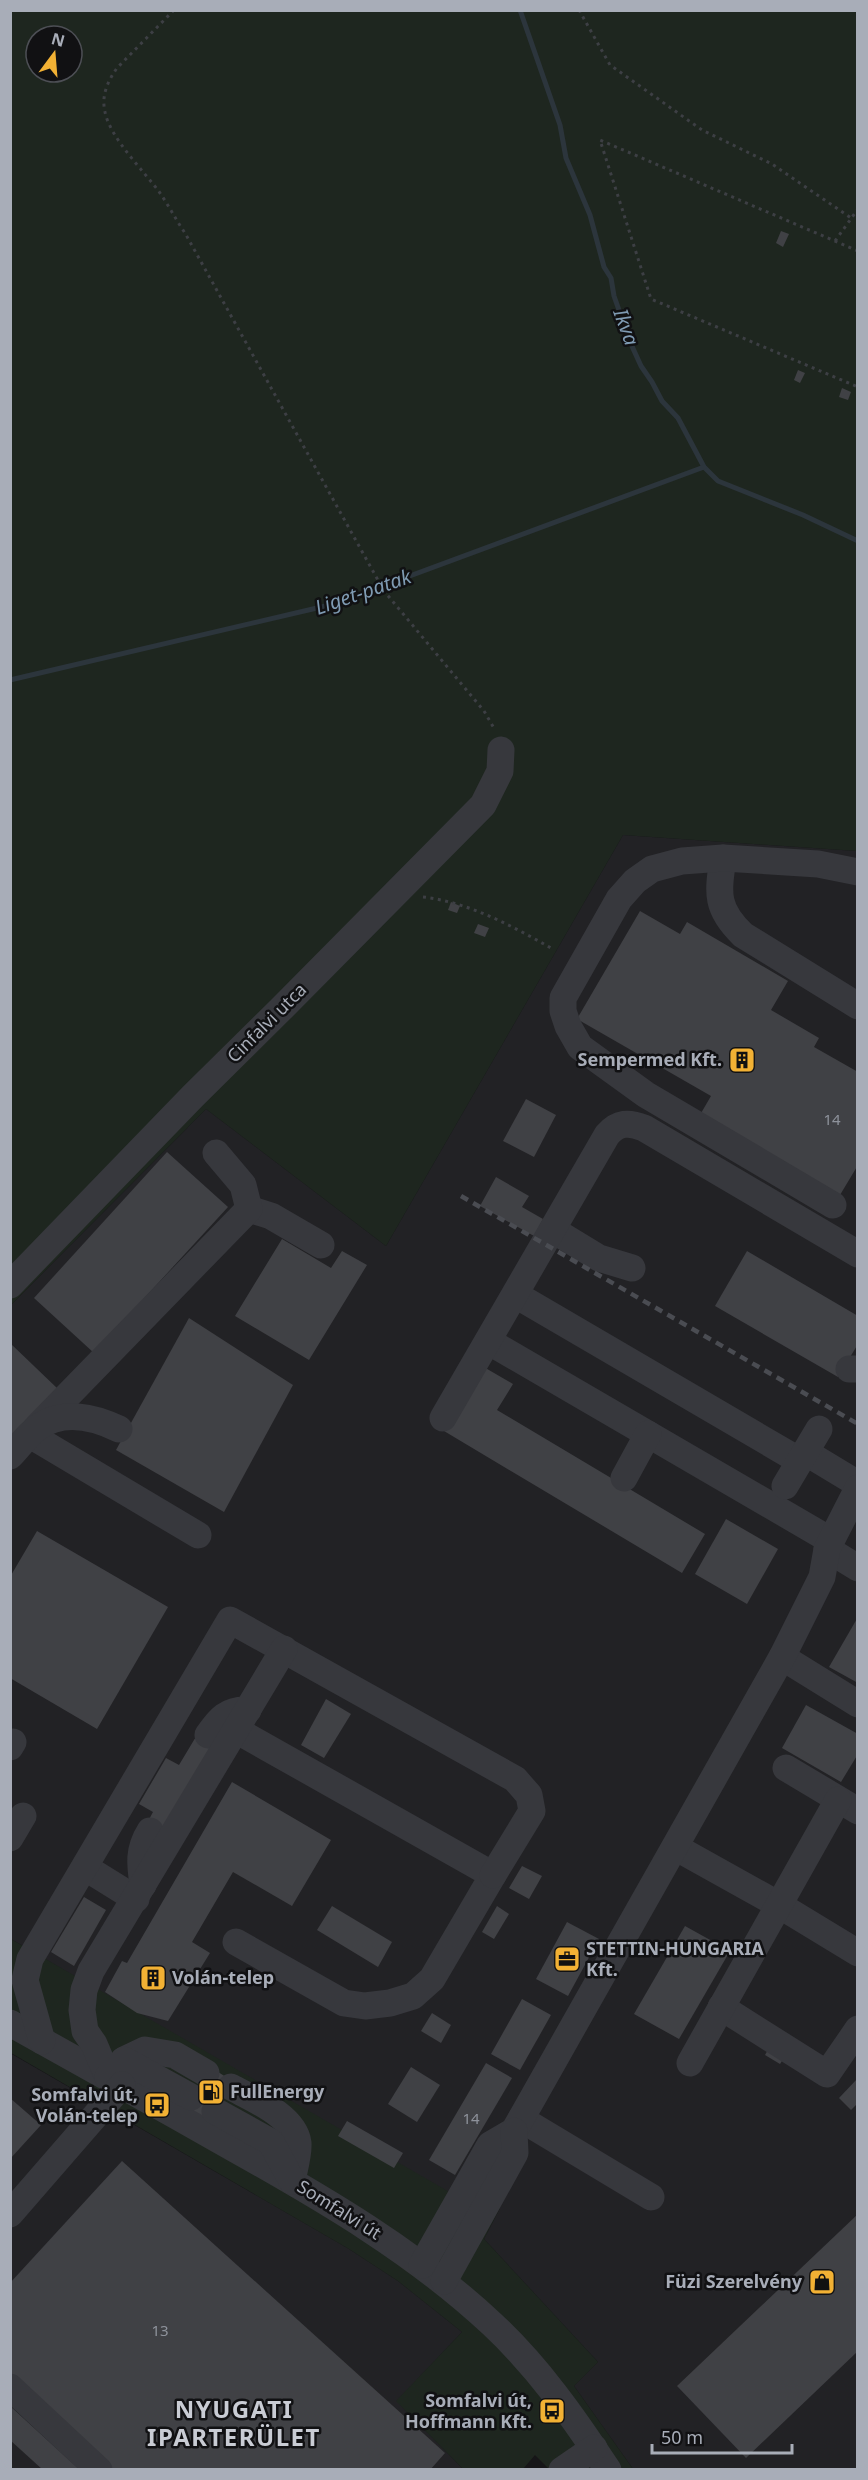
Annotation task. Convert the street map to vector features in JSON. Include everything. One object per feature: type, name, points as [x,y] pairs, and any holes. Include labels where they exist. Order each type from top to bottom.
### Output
[{"type":"street","name":"Cinfalvi utca","points":[[10,1285],[193,1096],[483,805],[500,771],[501,750]]},
{"type":"street","points":[[833,1206],[645,1094],[580,1047],[573,1037],[563,1011],[563,998],[619,899],[644,874],[665,865],[723,858],[818,864],[858,872]]},
{"type":"street","points":[[723,858],[719,887],[720,901],[723,913],[730,923],[743,935],[858,1006]]},
{"type":"street","points":[[443,1418],[613,1128],[627,1123],[644,1128],[858,1254]]},
{"type":"street","points":[[216,1153],[243,1185],[249,1209]]},
{"type":"street","points":[[249,1209],[271,1216],[321,1245]]},
{"type":"street","points":[[10,1456],[249,1209]]},
{"type":"street","points":[[553,1230],[599,1258],[632,1268]]},
{"type":"street","points":[[444,2281],[514,2153],[517,2125],[782,1657],[822,1577],[829,1545],[858,1486],[808,1447],[516,1295]]},
{"type":"street","points":[[488,1341],[648,1434],[829,1545],[858,1568]]},
{"type":"street","points":[[34,1431],[54,1419],[70,1416],[101,1421],[119,1429]]},
{"type":"street","points":[[34,1431],[198,1535]]},
{"type":"street","points":[[624,1478],[648,1434]]},
{"type":"street","points":[[785,1486],[808,1447]]},
{"type":"street","points":[[42,2041],[26,1980],[30,1959],[86,1868],[230,1620],[284,1648],[515,1779],[529,1795],[532,1812],[432,1979],[413,1996],[390,2004],[365,2006],[344,2003],[236,1942]]},
{"type":"street","points":[[191,2097],[118,2074],[85,2031],[82,2010],[84,1990],[91,1971],[284,1648]]},
{"type":"street","points":[[782,1657],[858,1704]]},
{"type":"street","points":[[208,1735],[222,1717],[231,1711],[493,1875]]},
{"type":"street","points":[[690,2063],[779,1905],[848,1805],[786,1768]]},
{"type":"street","points":[[140,1892],[140,1851],[150,1831]]},
{"type":"street","points":[[675,1847],[779,1905],[858,1953]]},
{"type":"street","points":[[86,1868],[140,1892]]},
{"type":"street","points":[[721,2007],[827,2074],[858,2029]]},
{"type":"street","name":"Somfalvi út","points":[[10,2023],[42,2041],[118,2074],[340,2209],[444,2281],[494,2325],[540,2376],[567,2408],[601,2459]]},
{"type":"street","points":[[10,2214],[118,2074],[146,2050],[175,2055],[206,2073]]},
{"type":"street","points":[[231,2087],[275,2111],[291,2126],[298,2143],[292,2181]]},
{"type":"street","points":[[215,2111],[271,2142],[292,2181]]},
{"type":"street","points":[[517,2125],[651,2197]]},
{"type":"street","points":[[422,2265],[490,2145],[517,2125]]},
{"type":"street","points":[[10,2387],[99,2469]]},
{"type":"street","points":[[562,2469],[601,2459]]},
{"type":"path","points":[[174,10],[117,68],[106,88],[105,112],[112,129],[161,195],[185,233],[384,591],[483,711],[499,736],[501,750]]},
{"type":"path","points":[[579,10],[610,65],[702,130],[772,164],[851,218]]},
{"type":"path","points":[[858,251],[600,140],[651,299],[858,387]]},
{"type":"path","points":[[836,241],[858,209]]},
{"type":"path","points":[[404,885],[422,896],[442,899],[471,909],[551,948]]},
{"type":"shaded area","points":[[11,11],[857,11],[857,851],[623,835],[386,1246],[206,1109],[11,1305]]},
{"type":"shaded area","points":[[623,835],[857,851],[857,2469],[633,2469],[574,2386],[598,2362],[484,2239],[500,2208],[451,2194],[149,2020],[140,2018],[108,1996],[11,1939],[11,1305],[206,1109],[386,1246]]},
{"type":"shaded area","points":[[11,1939],[451,2193],[500,2208],[484,2239],[598,2362],[574,2386],[633,2469],[549,2469],[535,2455],[523,2469],[463,2469],[396,2401],[462,2332],[398,2281],[349,2249],[11,2053]]},
{"type":"shaded area","points":[[10,2053],[349,2249],[398,2281],[462,2332],[397,2401],[463,2469],[11,2469]]},
{"type":"building","points":[[781,231],[789,234],[783,247],[776,243]]},
{"type":"building","points":[[798,370],[805,373],[800,383],[794,380]]},
{"type":"building","points":[[842,388],[851,392],[848,400],[839,397]]},
{"type":"building","points":[[451,902],[460,906],[457,913],[448,910]]},
{"type":"building","name":"Sempermed Kft.","points":[[640,911],[680,934],[687,922],[788,981],[771,1010],[819,1038],[814,1047],[858,1072],[858,1165],[837,1200],[697,1120],[711,1096],[577,1019]]},
{"type":"building","points":[[478,924],[489,928],[485,937],[474,933]]},
{"type":"building","points":[[526,1099],[556,1115],[534,1157],[503,1141]]},
{"type":"building","points":[[167,1152],[228,1207],[94,1353],[34,1298]]},
{"type":"building","points":[[496,1177],[529,1196],[522,1207],[543,1219],[534,1236],[480,1206]]},
{"type":"building","points":[[282,1239],[331,1268],[342,1251],[367,1265],[309,1360],[235,1316]]},
{"type":"building","points":[[747,1251],[858,1316],[858,1344],[838,1377],[715,1306]]},
{"type":"building","points":[[189,1318],[293,1385],[224,1512],[116,1450]]},
{"type":"building","points":[[10,1343],[59,1390],[10,1439]]},
{"type":"building","points":[[482,1366],[513,1384],[497,1410],[705,1534],[682,1573],[444,1431]]},
{"type":"building","points":[[726,1519],[778,1549],[747,1604],[695,1574]]},
{"type":"building","points":[[37,1531],[168,1607],[97,1729],[10,1678],[10,1577]]},
{"type":"building","points":[[858,1617],[858,1683],[829,1667]]},
{"type":"building","points":[[326,1699],[351,1714],[324,1758],[301,1745]]},
{"type":"building","points":[[806,1705],[858,1734],[858,1754],[841,1782],[782,1748]]},
{"type":"building","points":[[197,1735],[214,1746],[161,1834],[146,1825],[153,1812],[139,1804],[166,1758],[179,1765]]},
{"type":"building","points":[[232,1782],[331,1840],[292,1906],[233,1872],[192,1942],[210,1953],[168,2021],[137,2013],[105,1992],[122,1961],[127,1963]]},
{"type":"building","points":[[522,1866],[542,1876],[529,1899],[509,1888]]},
{"type":"building","points":[[84,1897],[106,1910],[74,1966],[51,1952]]},
{"type":"building","points":[[332,1906],[392,1942],[378,1967],[317,1930]]},
{"type":"building","points":[[497,1906],[509,1914],[494,1939],[482,1932]]},
{"type":"building","name":"STETTIN-HUNGARIA Kft.","points":[[567,1922],[599,1939],[568,1996],[536,1979]]},
{"type":"building","points":[[685,1926],[730,1951],[679,2039],[634,2014]]},
{"type":"building","points":[[522,1999],[551,2015],[520,2070],[491,2054]]},
{"type":"building","points":[[432,2013],[451,2025],[441,2043],[421,2031]]},
{"type":"building","points":[[770,2046],[786,2055],[780,2064],[765,2055]]},
{"type":"building","points":[[486,2063],[512,2078],[455,2175],[429,2160]]},
{"type":"building","name":"FullEnergy","points":[[210,2067],[234,2082],[209,2123],[185,2108]]},
{"type":"building","points":[[411,2067],[440,2085],[417,2122],[388,2104]]},
{"type":"building","points":[[858,2078],[858,2103],[851,2110],[839,2098]]},
{"type":"building","points":[[10,2098],[41,2125],[10,2159]]},
{"type":"building","points":[[347,2121],[403,2153],[394,2168],[338,2136]]},
{"type":"building","points":[[122,2161],[445,2453],[430,2470],[112,2470],[10,2378],[10,2283]]},
{"type":"building","name":"Füzi Szerelvény","points":[[858,2214],[858,2351],[746,2458],[677,2386]]},
{"type":"building","points":[[10,2406],[80,2470],[43,2470],[10,2440]]},
{"type":"waterway","name":"Ikva","points":[[520,10],[560,125],[566,158],[590,215],[604,267],[611,278],[614,296],[631,344],[662,401],[678,418],[704,467],[718,481],[803,515],[858,541]]},
{"type":"waterway","name":"Liget-patak","points":[[10,680],[334,604],[704,467]]},
{"type":"railway","points":[[461,1196],[858,1424]]},
{"type":"place","name":"Sempermed Kft.","points":[[742,1060]]},
{"type":"place","name":"STETTIN-HUNGARIA Kft.","points":[[567,1959]]},
{"type":"place","name":"Volán-telep","points":[[153,1978]]},
{"type":"place","name":"FullEnergy","points":[[211,2092]]},
{"type":"place","name":"Somfalvi út, Volán-telep","points":[[157,2105]]},
{"type":"place","name":"Füzi Szerelvény","points":[[822,2282]]},
{"type":"place","name":"Somfalvi út, Hoffmann Kft.","points":[[552,2411]]},
{"type":"district","name":"NYUGATI IPARTERÜLET","points":[[234,2424]]}]
